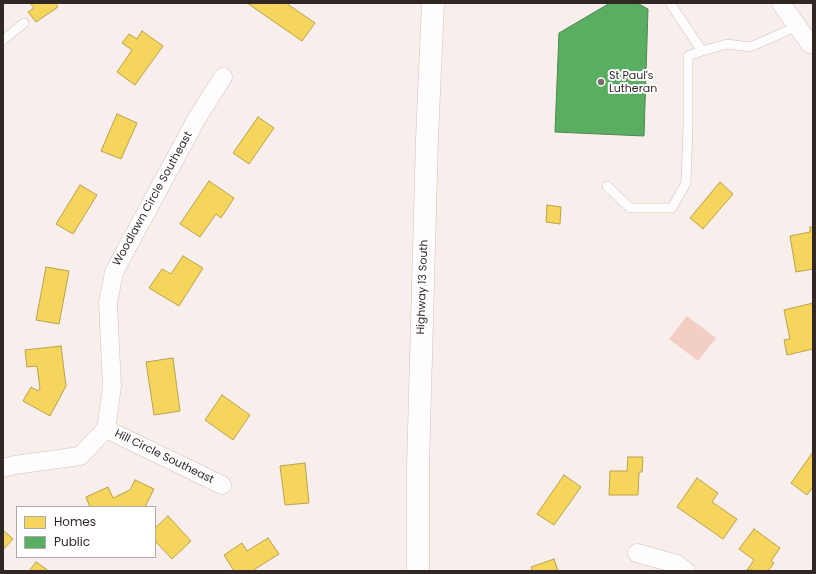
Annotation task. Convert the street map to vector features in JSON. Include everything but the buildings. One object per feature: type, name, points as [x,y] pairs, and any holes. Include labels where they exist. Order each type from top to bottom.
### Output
[{"type":"main road","name":"Highway 13 South","points":[[418,571],[418,450],[427,139],[433,3]]},
{"type":"street","points":[[781,3],[810,44],[813,44]]},
{"type":"street","name":"Woodlawn Circle Southeast","points":[[106,429],[112,387],[108,303],[114,272],[197,118],[223,77]]},
{"type":"street","points":[[3,468],[80,456],[106,429]]},
{"type":"street","name":"Hill Circle Southeast","points":[[106,429],[222,485]]},
{"type":"street","points":[[637,553],[677,564],[686,571]]},
{"type":"lane","points":[[670,3],[702,50]]},
{"type":"lane","points":[[3,40],[24,23]]},
{"type":"lane","points":[[607,186],[630,208],[672,208],[686,183],[688,56],[702,50],[727,44],[750,47],[798,26]]},
{"type":"shaded area","points":[[687,316],[716,338],[698,361],[669,339]]},
{"type":"place","name":"St Paul's Lutheran","points":[[601,82]]}]
